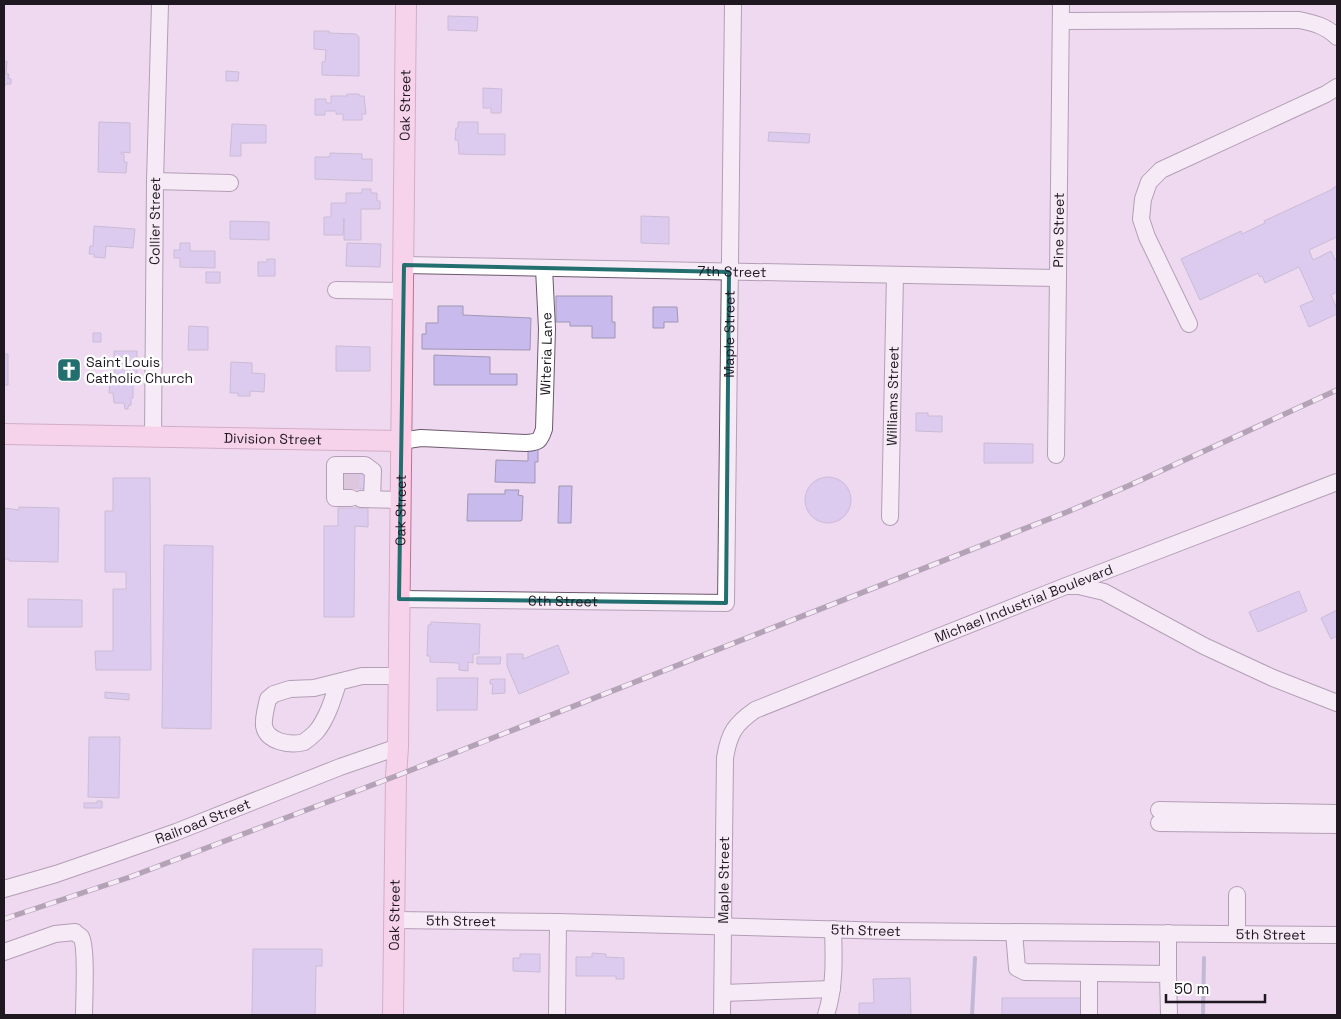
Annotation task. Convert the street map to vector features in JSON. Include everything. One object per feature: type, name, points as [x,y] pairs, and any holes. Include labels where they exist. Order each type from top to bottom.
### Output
[{"type":"main road","name":"Oak Street","points":[[394,1015],[406,4]]},
{"type":"main road","name":"Division Street","points":[[4,434],[401,441]]},
{"type":"street","name":"Collier Street","points":[[153,437],[155,182],[160,4]]},
{"type":"street","name":"Maple Street","points":[[726,603],[733,4]]},
{"type":"street","name":"Pine Street","points":[[1056,455],[1061,4]]},
{"type":"street","points":[[1061,21],[1299,20],[1316,23],[1331,30],[1337,36]]},
{"type":"street","points":[[1189,324],[1147,237],[1141,219],[1143,199],[1149,182],[1161,170],[1326,94],[1337,87]]},
{"type":"street","points":[[155,182],[230,183]]},
{"type":"street","name":"7th Street","points":[[404,265],[1058,278]]},
{"type":"street","name":"Witeria Lane","points":[[540,439],[544,429],[548,329],[544,268]]},
{"type":"street","name":"Williams Street","points":[[890,517],[894,275]]},
{"type":"street","points":[[336,290],[403,291]]},
{"type":"street","name":"Division Street","points":[[401,441],[421,438],[526,443],[535,442],[540,439]]},
{"type":"street","points":[[353,440],[352,481],[372,499],[400,500]]},
{"type":"street","points":[[352,481],[365,465],[373,471],[372,499]]},
{"type":"street","name":"Michael Industrial Boulevard","points":[[727,745],[735,726],[755,710],[1066,586],[1337,482]]},
{"type":"street","points":[[1066,586],[1079,586],[1104,592],[1212,650],[1273,678],[1337,703]]},
{"type":"street","name":"6th Street","points":[[399,599],[726,603]]},
{"type":"street","points":[[338,683],[327,714],[316,732],[304,742],[288,744],[275,740],[264,728],[268,700],[274,694],[290,689],[314,688],[362,676],[399,676]]},
{"type":"street","name":"Maple Street","points":[[722,1015],[724,773],[727,745]]},
{"type":"street","name":"Railroad Street","points":[[4,889],[56,874],[167,835],[340,767],[398,747]]},
{"type":"street","points":[[1337,813],[1159,817],[1337,825]]},
{"type":"street","points":[[1237,895],[1237,934]]},
{"type":"street","name":"5th Street","points":[[395,920],[1014,932],[1337,935]]},
{"type":"street","points":[[557,1015],[558,922]]},
{"type":"street","points":[[826,1015],[832,989],[834,963],[833,929]]},
{"type":"street","points":[[4,952],[55,934],[74,932],[80,936],[83,942],[84,960],[84,1015]]},
{"type":"street","points":[[1014,932],[1017,968],[1025,972],[1168,974]]},
{"type":"street","points":[[1168,933],[1169,1015]]},
{"type":"street","points":[[1089,973],[1089,1015]]},
{"type":"street","points":[[722,994],[832,989]]},
{"type":"highlighted area","points":[[404,265],[729,272],[726,603],[399,599]]},
{"type":"building","points":[[448,16],[478,17],[477,31],[448,30]]},
{"type":"building","points":[[314,31],[356,34],[359,37],[359,76],[322,75],[322,62],[325,62],[326,50],[314,49]]},
{"type":"building","points":[[4,61],[7,61],[6,74],[9,74],[8,78],[11,79],[11,84],[6,85],[4,85]]},
{"type":"building","points":[[226,71],[239,72],[238,81],[226,81]]},
{"type":"building","points":[[483,88],[502,89],[501,113],[491,113],[491,108],[483,108]]},
{"type":"building","points":[[347,94],[364,96],[366,114],[362,114],[362,120],[343,120],[343,114],[336,114],[336,111],[325,111],[325,115],[315,115],[315,99],[326,99],[326,103],[331,103],[331,96],[347,96]]},
{"type":"building","points":[[99,122],[130,123],[130,153],[121,152],[121,154],[124,154],[124,162],[127,162],[126,173],[98,172]]},
{"type":"building","points":[[458,122],[478,122],[478,134],[505,134],[505,155],[459,154],[458,140],[455,140]]},
{"type":"building","points":[[232,124],[266,125],[266,143],[241,143],[241,156],[230,156]]},
{"type":"building","points":[[769,132],[810,134],[809,143],[768,141]]},
{"type":"building","points":[[330,153],[362,154],[362,159],[372,159],[372,181],[315,179],[315,157],[330,157]]},
{"type":"building","points":[[1337,186],[1337,237],[1309,250],[1313,260],[1331,251],[1335,260],[1337,259],[1337,292],[1331,295],[1337,309],[1337,314],[1309,327],[1300,306],[1314,300],[1299,267],[1265,283],[1262,276],[1260,277],[1258,273],[1200,300],[1181,259],[1241,231],[1242,234],[1265,223],[1264,221]]},
{"type":"building","points":[[362,189],[371,189],[371,193],[377,193],[380,209],[361,209],[361,240],[344,240],[344,218],[343,235],[324,235],[324,217],[331,217],[331,203],[346,203],[346,193],[362,193]]},
{"type":"building","points":[[641,216],[669,217],[669,244],[641,243]]},
{"type":"building","points":[[230,221],[269,222],[269,240],[230,239]]},
{"type":"building","points":[[94,226],[135,229],[133,248],[106,246],[105,258],[94,257],[94,254],[89,254],[90,246],[93,246]]},
{"type":"building","points":[[180,243],[190,243],[190,251],[215,251],[215,268],[180,267],[180,258],[174,258],[174,250],[180,250]]},
{"type":"building","points":[[347,243],[381,244],[380,267],[346,266]]},
{"type":"building","points":[[267,259],[275,259],[275,276],[258,276],[258,262],[267,262]]},
{"type":"building","points":[[206,272],[220,272],[220,283],[206,283]]},
{"type":"building","points":[[556,296],[612,296],[612,322],[615,322],[615,338],[592,338],[592,326],[570,326],[570,322],[556,322]]},
{"type":"building","points":[[438,306],[463,306],[463,315],[531,318],[530,350],[422,349],[422,334],[426,334],[426,323],[438,323]]},
{"type":"building","points":[[653,307],[677,307],[678,322],[664,322],[664,328],[653,328]]},
{"type":"building","points":[[189,326],[208,327],[208,350],[188,350]]},
{"type":"building","points":[[93,333],[101,333],[101,342],[93,342]]},
{"type":"building","points":[[336,346],[370,347],[370,371],[336,371]]},
{"type":"building","points":[[114,351],[137,351],[137,374],[133,374],[133,398],[131,398],[131,405],[128,406],[128,409],[125,409],[124,403],[114,403],[113,393],[109,393],[110,380],[114,380]]},
{"type":"building","points":[[4,354],[8,354],[8,385],[4,385]]},
{"type":"building","points":[[434,355],[490,357],[490,374],[517,374],[517,385],[434,385]]},
{"type":"building","points":[[231,362],[252,363],[252,373],[265,374],[264,392],[250,391],[250,396],[238,396],[238,393],[230,393]]},
{"type":"building","points":[[916,413],[928,413],[928,416],[942,416],[942,432],[916,431]]},
{"type":"building","points":[[984,443],[1033,444],[1033,463],[984,463]]},
{"type":"building","points":[[528,448],[538,448],[538,462],[535,462],[535,483],[495,482],[496,460],[528,461]]},
{"type":"building","points":[[337,473],[368,474],[368,489],[336,488]]},
{"type":"building","points":[[823,477],[833,477],[847,487],[851,500],[847,513],[841,519],[833,523],[823,523],[809,513],[805,505],[805,495],[815,481]]},
{"type":"building","points":[[113,478],[150,478],[151,670],[96,670],[95,651],[113,651],[113,589],[126,589],[126,572],[105,572],[105,511],[113,511]]},
{"type":"building","points":[[559,486],[572,486],[571,523],[558,523]]},
{"type":"building","points":[[505,490],[519,490],[518,495],[523,496],[521,521],[467,521],[468,494],[505,494]]},
{"type":"building","points":[[19,507],[59,508],[58,562],[9,561],[9,559],[4,559],[4,508],[19,510]]},
{"type":"building","points":[[338,508],[368,508],[368,527],[355,526],[354,617],[324,617],[324,526],[338,526]]},
{"type":"building","points":[[164,545],[213,546],[211,729],[162,728]]},
{"type":"building","points":[[1299,591],[1307,611],[1258,632],[1249,612]]},
{"type":"building","points":[[28,599],[82,600],[82,627],[28,627]]},
{"type":"building","points":[[1337,610],[1337,636],[1331,639],[1321,618]]},
{"type":"building","points":[[431,622],[480,624],[479,654],[473,654],[473,663],[468,662],[468,671],[459,670],[459,663],[430,662],[430,656],[427,656],[428,625],[431,625]]},
{"type":"building","points":[[558,645],[569,673],[519,694],[507,666],[507,654],[523,654],[523,659]]},
{"type":"building","points":[[477,657],[501,657],[500,664],[477,664]]},
{"type":"building","points":[[437,678],[478,678],[477,710],[437,711]]},
{"type":"building","points":[[505,679],[505,693],[492,694],[493,684],[490,684],[490,680]]},
{"type":"building","points":[[105,692],[129,694],[129,700],[105,698]]},
{"type":"building","points":[[89,737],[120,737],[119,798],[88,797]]},
{"type":"building","points":[[97,801],[102,801],[102,808],[84,808],[84,803],[97,803]]},
{"type":"building","points":[[253,949],[322,949],[322,966],[316,966],[315,1015],[252,1015]]},
{"type":"building","points":[[592,953],[606,954],[606,957],[624,958],[624,979],[616,979],[616,976],[576,976],[576,957],[592,957]]},
{"type":"building","points":[[520,954],[540,954],[540,972],[513,971],[513,958],[520,958]]},
{"type":"building","points":[[910,978],[911,1015],[859,1015],[859,1003],[874,1003],[873,979]]},
{"type":"building","points":[[1002,998],[1082,998],[1082,1015],[1002,1015]]},
{"type":"waterway","points":[[972,1015],[975,958]]},
{"type":"waterway","points":[[1203,1015],[1204,958]]},
{"type":"tunnel","points":[[351,489],[352,474]]},
{"type":"railway","points":[[4,919],[130,877],[396,776],[1067,512],[1337,390]]},
{"type":"place","name":"Saint Louis Catholic Church","points":[[69,370]]}]
